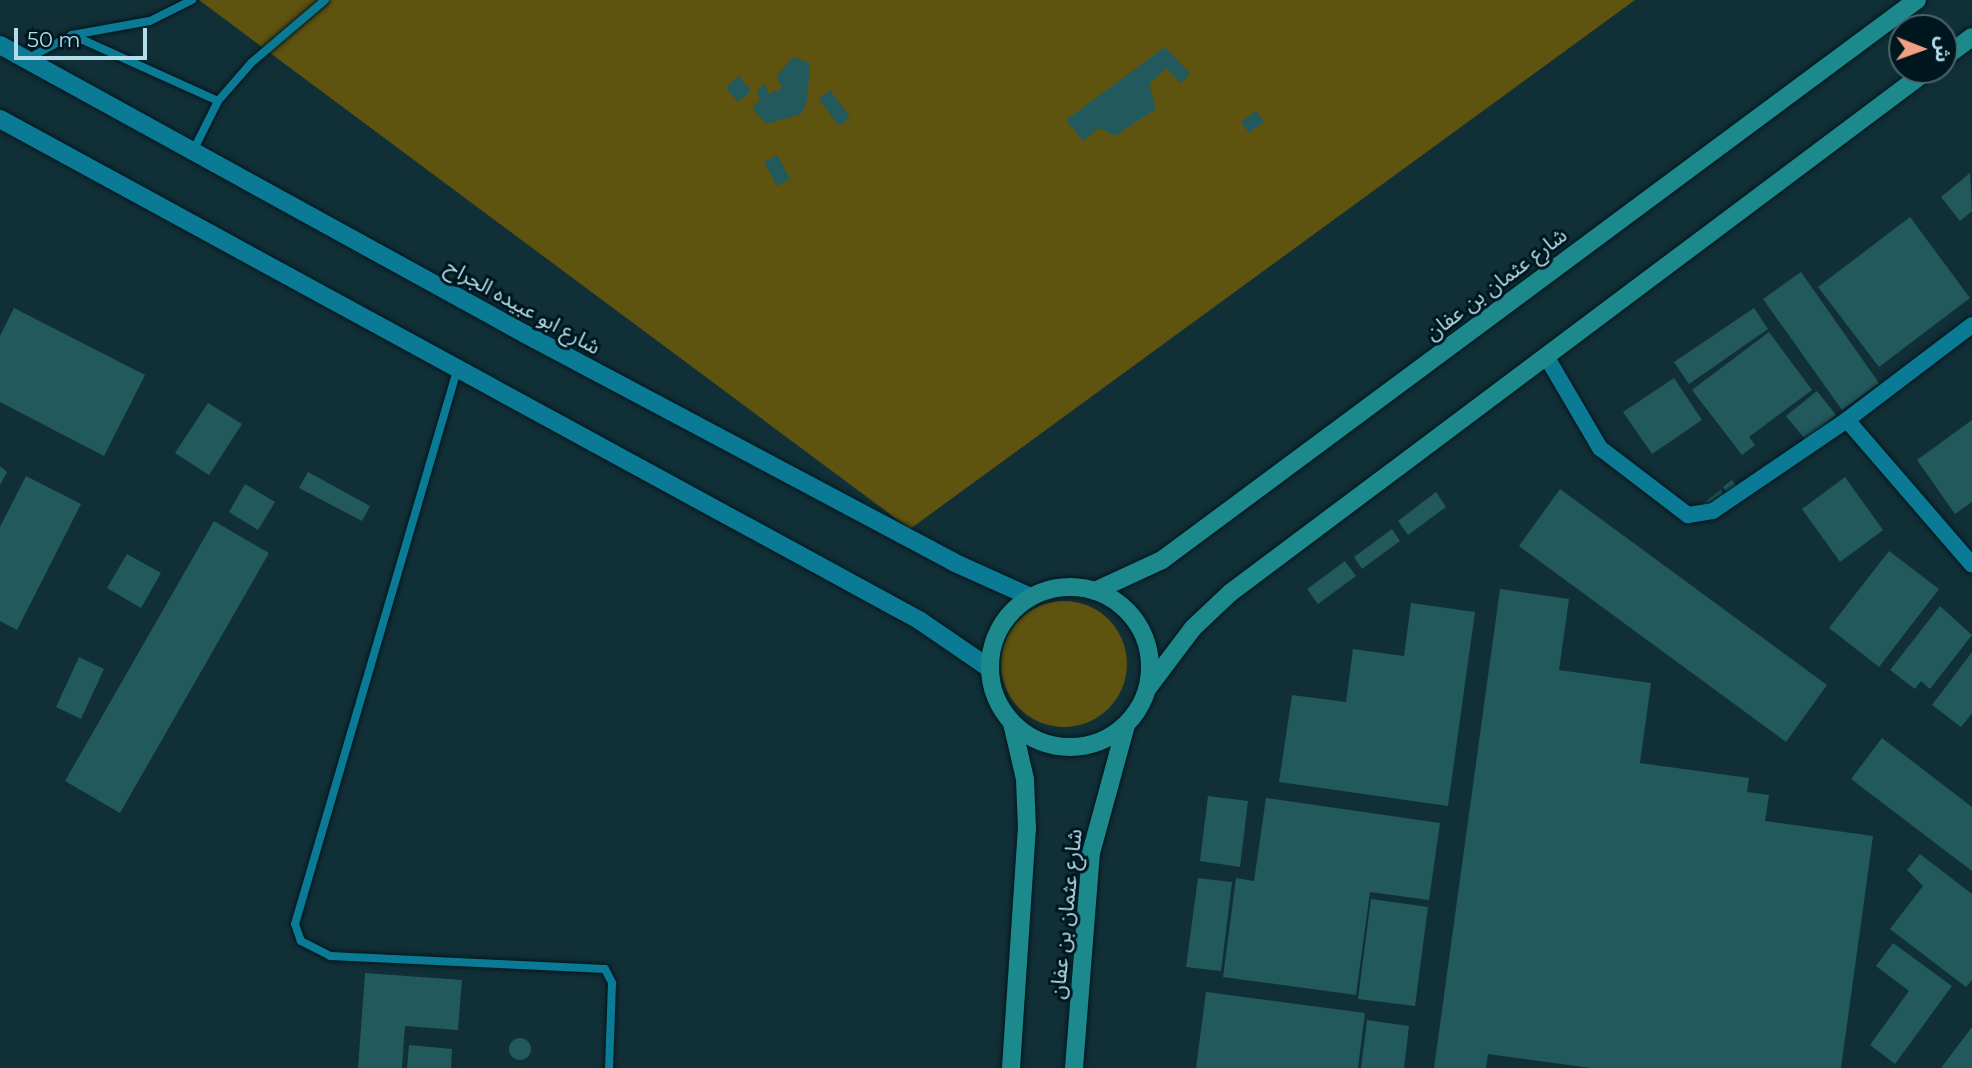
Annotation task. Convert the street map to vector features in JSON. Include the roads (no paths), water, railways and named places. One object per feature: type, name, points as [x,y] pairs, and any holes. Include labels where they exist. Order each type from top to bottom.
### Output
[{"type":"main road","name":"شارع عثمان بن عفان","points":[[1095,591],[1162,560],[1917,0]]},
{"type":"main road","points":[[1147,689],[1150,664],[1134,619],[1095,591],[1071,586],[1031,597],[1004,623],[989,668],[992,688],[1012,723],[1032,739],[1081,747],[1126,726],[1147,689],[1193,628],[1230,593],[1909,84]]},
{"type":"main road","name":"شارع عثمان بن عفان","points":[[1011,1068],[1027,829],[1025,779],[1012,723]]},
{"type":"main road","name":"شارع عثمان بن عفان","points":[[1074,1068],[1091,853],[1126,726]]},
{"type":"street","name":"شارع ابو عبيده الجراح","points":[[0,45],[953,562],[1031,597]]},
{"type":"street","points":[[0,119],[919,620],[989,668]]},
{"type":"street","points":[[1546,356],[1600,448],[1688,515],[1713,511],[1847,419],[1972,325]]},
{"type":"street","points":[[1847,419],[1972,565]]},
{"type":"lane","points":[[27,59],[72,35],[150,21],[192,0]]},
{"type":"lane","points":[[193,151],[218,101],[279,36],[325,0]]},
{"type":"lane","points":[[72,35],[218,101]]},
{"type":"lane","points":[[458,368],[295,924],[301,941],[330,956],[605,969],[612,983],[609,1068]]}]
